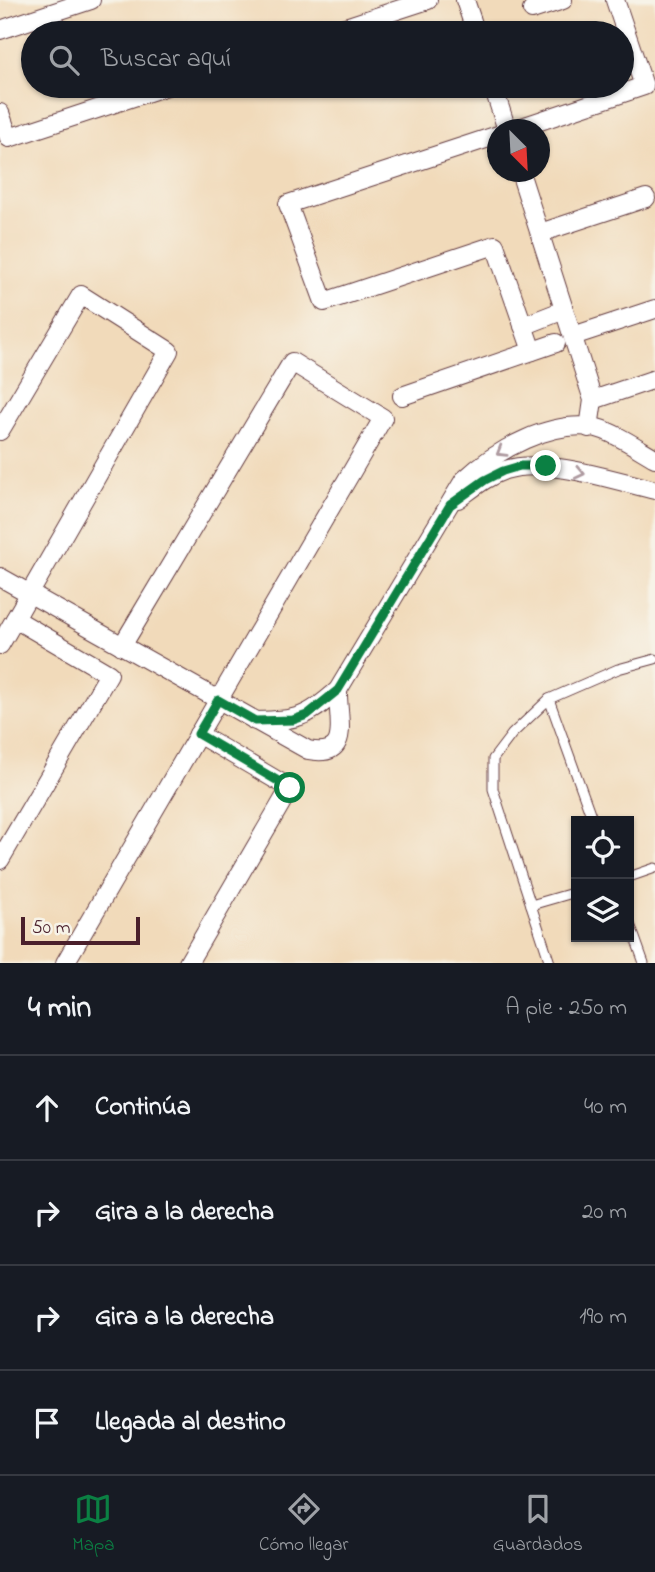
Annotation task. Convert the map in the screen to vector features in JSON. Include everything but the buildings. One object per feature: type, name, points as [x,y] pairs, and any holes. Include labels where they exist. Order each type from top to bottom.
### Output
[{"type":"street","points":[[27,21],[91,0]]},
{"type":"street","points":[[364,21],[428,0]]},
{"type":"street","points":[[465,0],[472,21]]},
{"type":"street","points":[[532,10],[563,0]]},
{"type":"street","points":[[615,0],[622,21]]},
{"type":"street","points":[[0,30],[21,23]]},
{"type":"street","points":[[634,56],[644,86],[634,89]]},
{"type":"street","points":[[0,113],[9,138],[131,98]]},
{"type":"street","points":[[497,98],[504,119]]},
{"type":"street","points":[[546,119],[608,98]]},
{"type":"street","points":[[487,139],[288,204],[324,302],[495,244],[532,351]]},
{"type":"street","points":[[523,182],[564,310],[564,339],[593,400],[589,428]]},
{"type":"street","points":[[540,233],[646,198]]},
{"type":"street","points":[[0,431],[81,295],[169,351],[0,645]]},
{"type":"street","points":[[402,396],[655,309]]},
{"type":"street","points":[[523,326],[564,310]]},
{"type":"street","points":[[65,963],[383,418],[292,362],[122,646]]},
{"type":"street","points":[[593,400],[655,379]]},
{"type":"street","points":[[255,721],[293,720],[307,715],[338,690],[464,480],[479,466],[516,443],[559,429],[598,428],[655,457]]},
{"type":"street","points":[[537,436],[534,450],[546,466]]},
{"type":"street","points":[[450,505],[485,480],[520,466],[546,466],[655,490]]},
{"type":"street","points":[[0,577],[307,750],[323,753],[334,748],[340,737],[338,690]]},
{"type":"street","points":[[0,860],[109,674],[15,619]]},
{"type":"street","points":[[188,963],[290,788],[198,734]]},
{"type":"lane","points":[[550,963],[493,789],[494,759],[512,734],[549,699],[618,669],[655,659]]},
{"type":"lane","points":[[549,699],[591,816]]},
{"type":"lane","points":[[634,875],[655,868]]},
{"type":"lane","points":[[531,905],[571,893]]},
{"type":"lane","points":[[634,935],[644,963]]},
{"type":"route","points":[[290,788],[198,734],[218,700],[255,721],[293,720],[307,715],[338,690],[450,505],[485,480],[503,471],[520,466],[546,466]]}]
